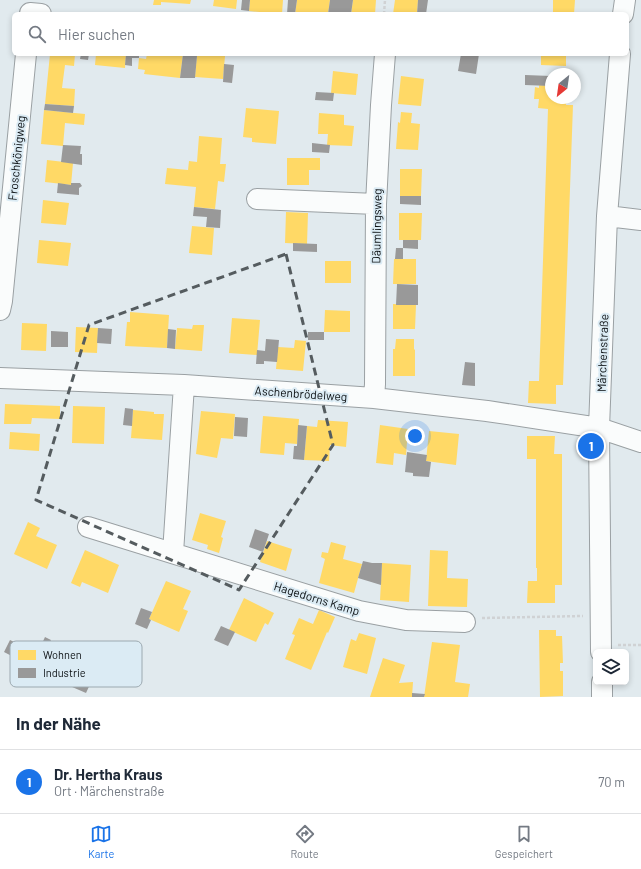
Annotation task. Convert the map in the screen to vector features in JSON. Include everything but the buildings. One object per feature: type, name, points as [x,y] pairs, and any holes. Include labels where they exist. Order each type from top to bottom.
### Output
[{"type":"street","points":[[624,12],[625,0]]},
{"type":"street","name":"Froschkönigweg","points":[[0,310],[3,294],[26,56]]},
{"type":"street","name":"Däumlingsweg","points":[[374,398],[376,204],[385,56]]},
{"type":"street","name":"Märchenstraße","points":[[611,649],[601,616],[599,428],[608,216],[620,56]]},
{"type":"street","points":[[257,200],[376,204]]},
{"type":"street","points":[[608,216],[641,220]]},
{"type":"street","name":"Aschenbrödelweg","points":[[0,378],[184,385],[374,398],[487,411],[599,428],[641,442]]},
{"type":"street","points":[[173,553],[184,385]]},
{"type":"street","name":"Hagedorns Kamp","points":[[88,527],[359,611],[406,620],[465,622]]},
{"type":"street","points":[[602,685],[602,697]]},
{"type":"path","points":[[384,12],[385,0]]},
{"type":"path","points":[[465,622],[475,618],[601,616]]},
{"type":"path","points":[[611,649],[641,645]]},
{"type":"highlighted area","points":[[286,254],[333,445],[239,590],[36,500],[89,325]]},
{"type":"place","name":"Dr. Hertha Kraus","points":[[591,446]]}]
